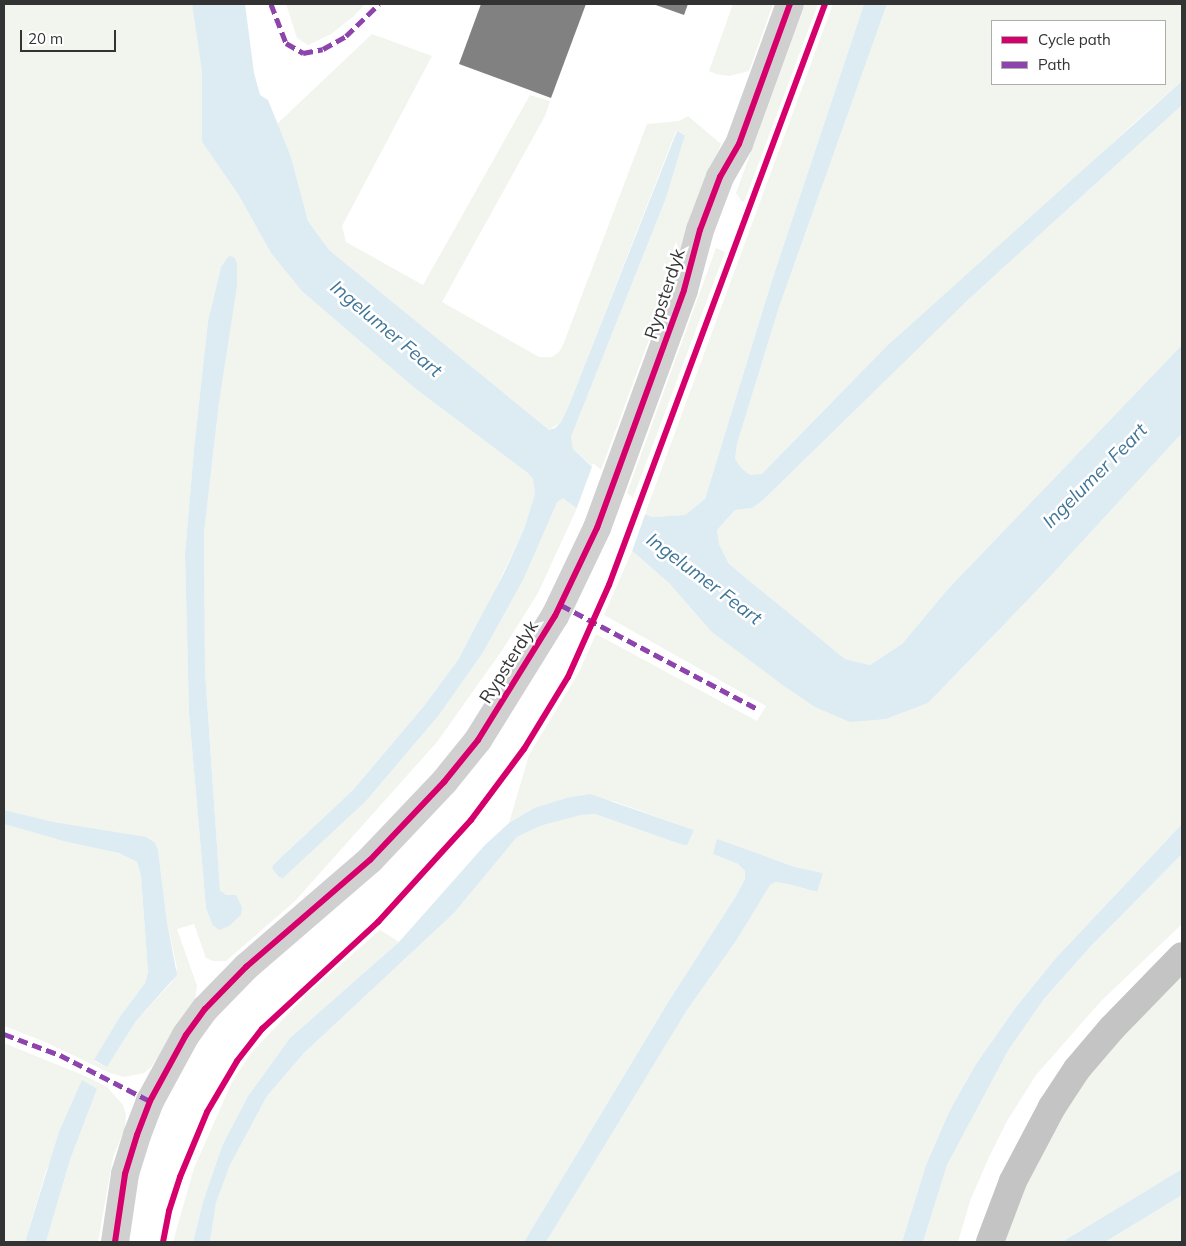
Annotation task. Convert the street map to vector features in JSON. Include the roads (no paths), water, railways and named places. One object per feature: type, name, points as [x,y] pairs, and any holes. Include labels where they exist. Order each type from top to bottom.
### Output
[{"type":"highway","points":[[990,1242],[1013,1181],[1052,1107],[1077,1069],[1112,1028],[1182,956]]},
{"type":"street","name":"Rypsterdyk","points":[[115,1242],[125,1174],[137,1135],[150,1101],[186,1035],[205,1009],[246,967],[370,860],[444,782],[478,740],[534,654],[569,591],[597,528],[684,290],[700,230],[720,177],[739,144],[790,4]]},
{"type":"water","name":"Ingelumer Feart","points":[[192,4],[245,4],[254,73],[260,95],[268,100],[291,157],[308,221],[329,250],[549,430],[555,428],[561,422],[569,405],[677,131],[685,135],[666,198],[571,437],[573,449],[621,494],[645,514],[652,517],[685,515],[705,499],[772,280],[864,4],[887,4],[779,307],[737,444],[735,459],[742,469],[750,475],[762,474],[887,346],[1182,81],[1182,105],[970,298],[762,501],[752,508],[735,510],[717,530],[719,544],[729,564],[845,659],[870,665],[902,644],[948,589],[1182,345],[1182,433],[1045,582],[928,703],[886,719],[850,722],[815,707],[784,686],[712,632],[670,584],[622,542],[563,498],[557,502],[523,580],[482,654],[439,715],[366,801],[283,878],[279,877],[272,868],[274,864],[353,790],[424,706],[458,660],[504,573],[524,529],[535,494],[533,479],[528,473],[416,389],[302,291],[271,253],[238,194],[202,142],[202,73]]},
{"type":"water","points":[[229,256],[234,257],[237,263],[237,287],[219,403],[204,533],[205,671],[220,890],[226,895],[236,895],[242,907],[241,915],[229,926],[219,930],[212,924],[206,908],[189,713],[185,554],[208,321],[221,267]]},
{"type":"water","points":[[590,794],[694,830],[687,845],[680,844],[595,814],[581,815],[540,826],[517,837],[454,913],[304,1053],[267,1096],[230,1165],[216,1203],[210,1242],[193,1242],[203,1202],[222,1146],[248,1096],[290,1038],[399,942],[485,845],[509,823],[534,808],[566,798]]},
{"type":"water","points":[[4,810],[53,822],[146,837],[155,843],[158,850],[167,922],[177,975],[136,1021],[107,1067],[94,1060],[119,1018],[145,983],[148,972],[141,876],[137,862],[119,853],[67,842],[4,824]]},
{"type":"water","points":[[1182,824],[1182,854],[1091,946],[1044,999],[1009,1049],[947,1165],[923,1242],[902,1242],[926,1165],[950,1110],[976,1064],[1016,1007],[1055,959]]},
{"type":"water","points":[[717,839],[795,867],[823,873],[817,892],[775,882],[770,885],[736,941],[687,1010],[546,1242],[524,1242],[667,1004],[745,879],[745,871],[738,864],[713,854]]},
{"type":"water","points":[[82,1080],[97,1089],[70,1160],[46,1242],[25,1242],[59,1132]]},
{"type":"water","points":[[1182,1169],[1182,1195],[1105,1242],[1062,1242]]}]
